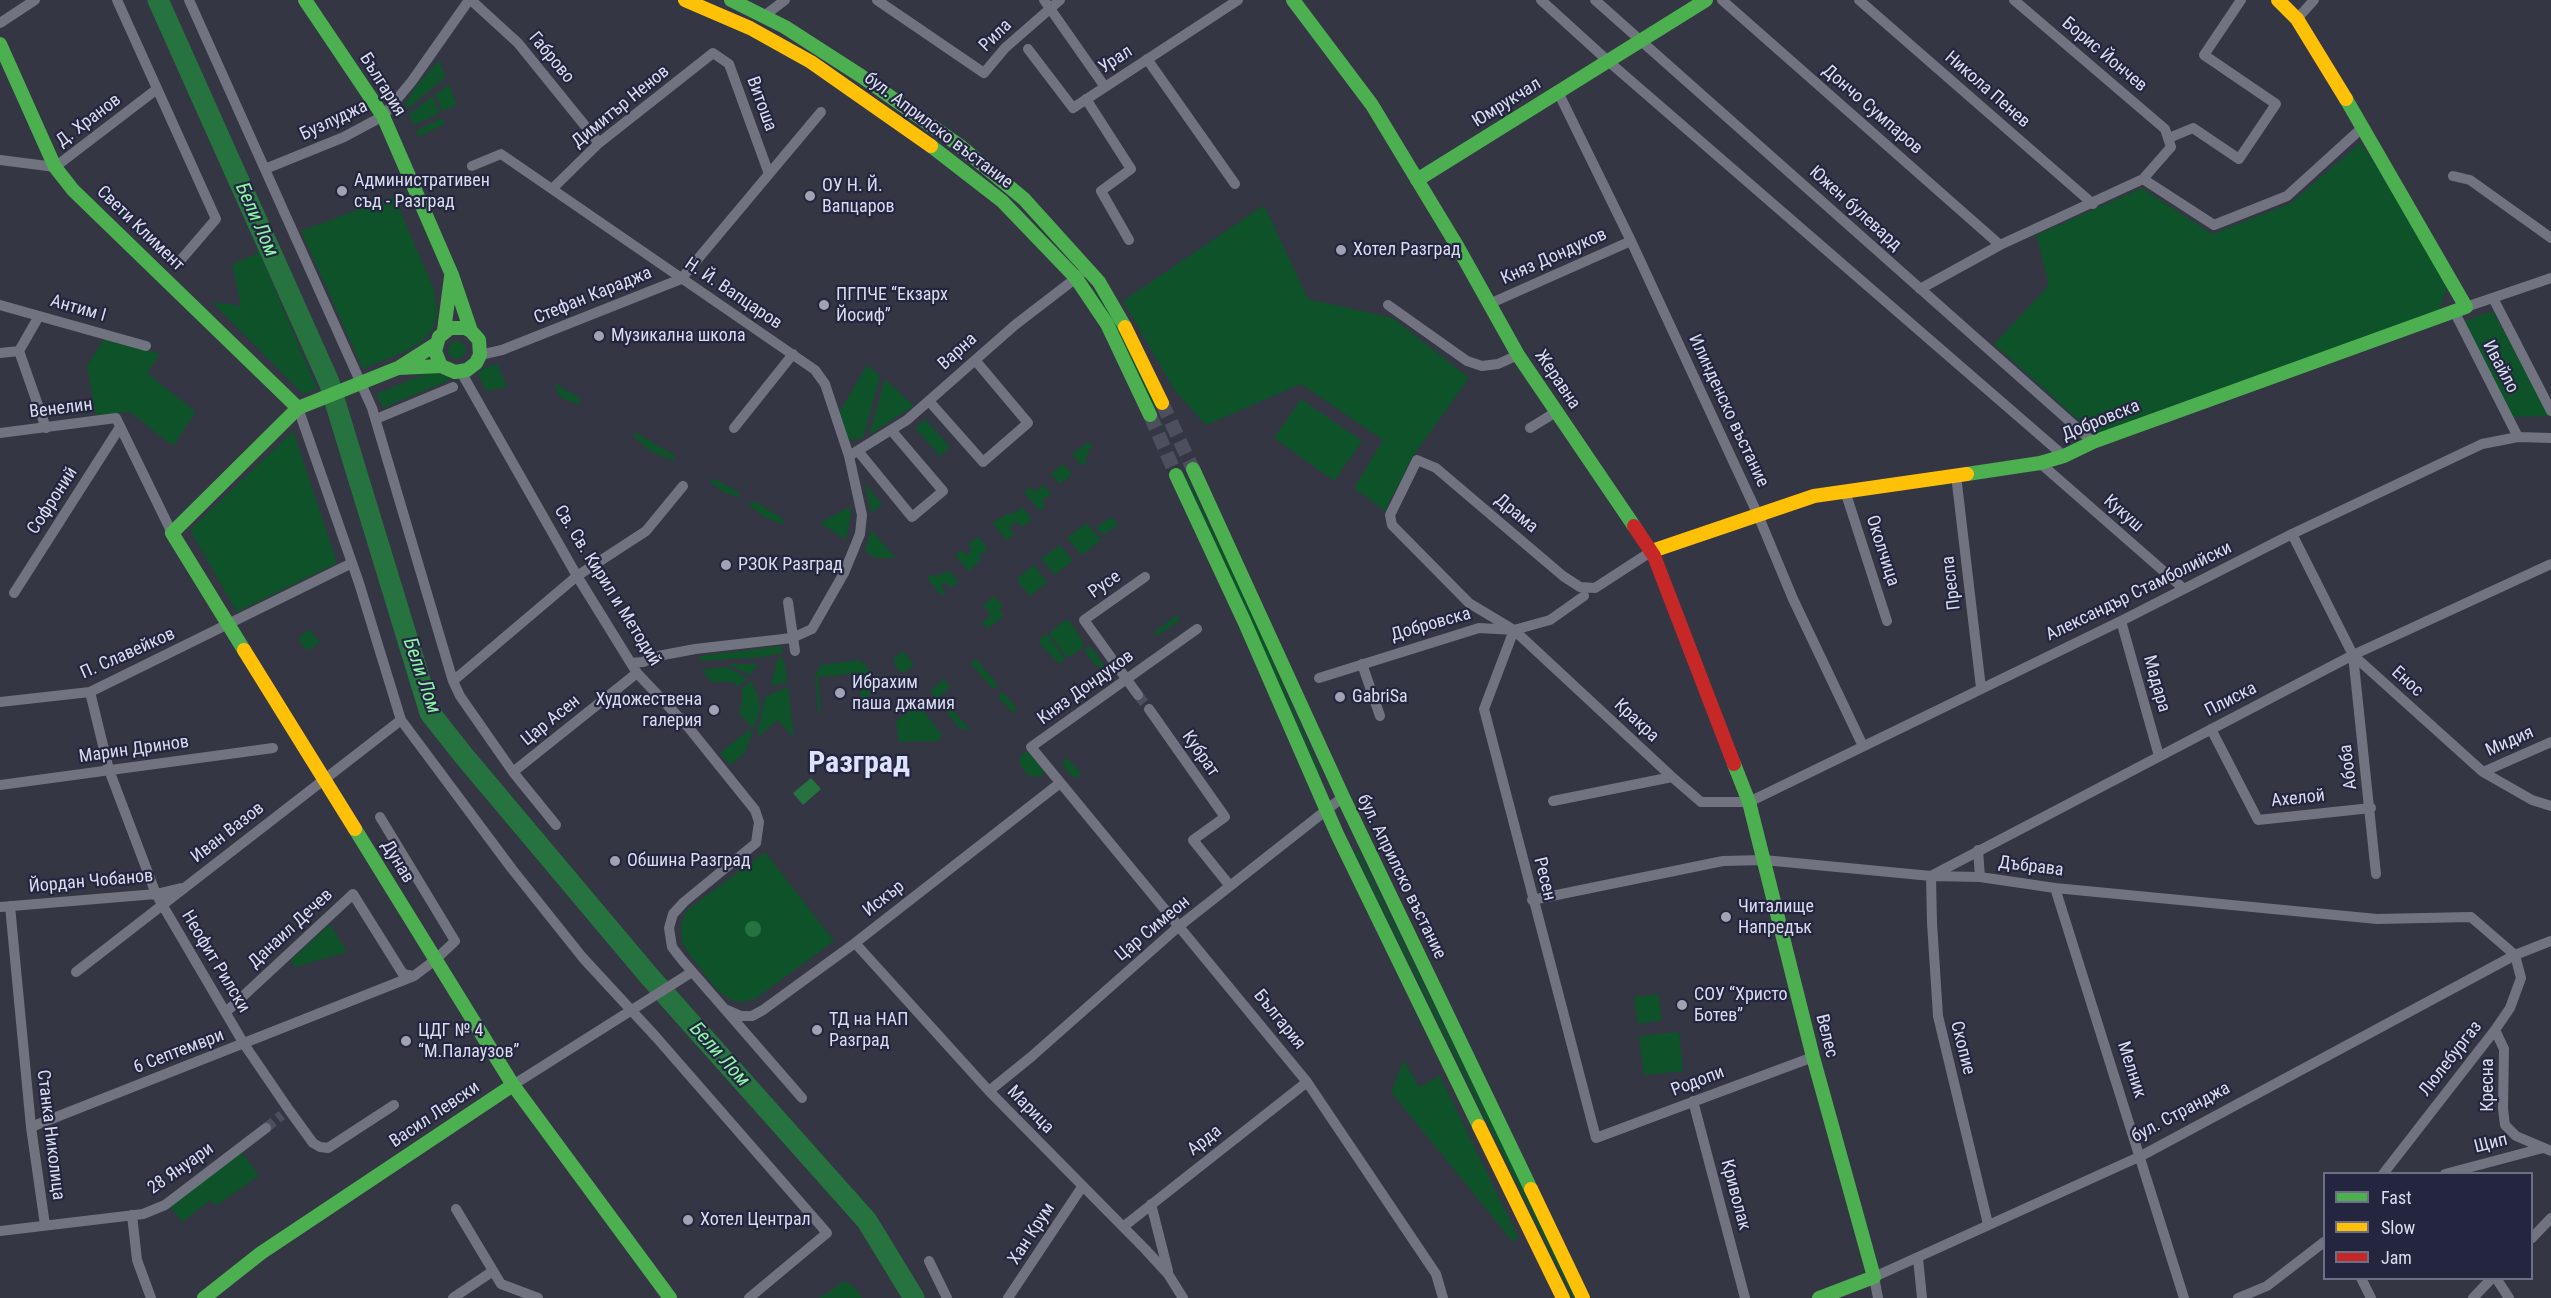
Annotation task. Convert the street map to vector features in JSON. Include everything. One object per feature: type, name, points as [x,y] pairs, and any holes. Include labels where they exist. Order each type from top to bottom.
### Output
[{"type":"street","points":[[0,23],[35,0]]},
{"type":"street","points":[[117,0],[216,219],[179,262]]},
{"type":"street","points":[[189,0],[376,419],[453,681],[460,696],[513,772],[556,825]]},
{"type":"street","name":"България","points":[[305,0],[383,116],[452,275],[471,331]]},
{"type":"street","name":"Бузлуджа","points":[[265,169],[344,137],[383,116],[412,81],[470,0]]},
{"type":"street","name":"Габрово","points":[[470,0],[518,43],[599,143]]},
{"type":"street","name":"бул. Априлско въстание","points":[[685,0],[776,42],[874,104],[1002,201],[1076,278],[1107,324],[1150,415]]},
{"type":"street","name":"бул. Априлско въстание","points":[[731,0],[794,33],[861,76],[983,164],[1042,218],[1088,269],[1115,307],[1162,403]]},
{"type":"street","points":[[764,16],[785,0]]},
{"type":"street","name":"Рила","points":[[877,0],[984,73],[1005,48],[1060,0]]},
{"type":"street","points":[[1044,0],[1105,87]]},
{"type":"street","name":"Урал","points":[[1086,99],[1238,0]]},
{"type":"street","name":"Жеравна","points":[[1293,0],[1372,105],[1456,244],[1518,355],[1652,551],[1749,802]]},
{"type":"street","points":[[1541,0],[1612,59],[2064,456]]},
{"type":"street","name":"Южен булевард","points":[[1595,0],[1638,43],[2093,442]]},
{"type":"street","points":[[1638,43],[1706,0]]},
{"type":"street","name":"Дончо Сумпаров","points":[[1722,0],[2000,245]]},
{"type":"street","name":"Никола Пенев","points":[[1859,0],[2093,204]]},
{"type":"street","name":"Борис Йончев","points":[[2014,0],[2165,129],[2169,138]]},
{"type":"street","points":[[1920,289],[2000,245],[2143,179],[2171,147],[2169,138],[2193,128],[2239,159],[2276,104],[2204,55],[2241,0]]},
{"type":"street","points":[[2278,0],[2297,19],[2363,128],[2460,309]]},
{"type":"street","points":[[2297,19],[2314,0]]},
{"type":"street","name":"Юмрукчал","points":[[1417,180],[1638,43]]},
{"type":"street","name":"Свети Климент","points":[[0,44],[55,167],[74,190],[298,408]]},
{"type":"street","points":[[1028,49],[1073,108],[1086,99],[1131,169],[1101,191],[1129,240]]},
{"type":"street","name":"Димитър Ненов","points":[[552,189],[599,143],[713,53]]},
{"type":"street","name":"Витоша","points":[[713,53],[729,64],[769,174]]},
{"type":"street","points":[[1147,59],[1235,184]]},
{"type":"street","name":"Д. Хранов","points":[[0,160],[55,167],[158,89]]},
{"type":"street","name":"Илинденско въстание","points":[[1558,92],[1631,241],[1758,515],[1793,598],[1863,746]]},
{"type":"street","name":"Стефан Караджа","points":[[480,355],[502,350],[681,279],[821,112]]},
{"type":"street","points":[[2143,179],[2214,225],[2287,195],[2363,128]]},
{"type":"street","name":"Н. Й. Вапцаров","points":[[472,166],[501,154],[793,354],[815,370],[825,384],[853,454],[862,515],[860,534],[836,590],[812,629],[792,638]]},
{"type":"street","points":[[2453,176],[2470,180],[2551,238]]},
{"type":"street","name":"Княз Дондуков","points":[[1490,304],[1631,241]]},
{"type":"street","name":"Варна","points":[[853,454],[907,420],[1022,319],[1088,269]]},
{"type":"street","points":[[172,533],[298,408],[399,368],[436,344],[444,331],[452,275]]},
{"type":"street","name":"Добровска","points":[[1652,551],[1814,496],[2040,463],[2064,456],[2093,442],[2551,278]]},
{"type":"street","points":[[2493,298],[2551,411]]},
{"type":"street","name":"Антим I","points":[[0,305],[146,346]]},
{"type":"street","points":[[1388,305],[1467,361],[1482,366],[1498,364],[1518,355]]},
{"type":"street","name":"Ивайло","points":[[2460,309],[2518,437]]},
{"type":"street","points":[[39,315],[19,351],[46,428]]},
{"type":"street","points":[[436,344],[436,359],[441,366],[450,371],[461,372],[473,366],[480,355],[479,340],[471,331],[457,327],[444,331]]},
{"type":"street","points":[[0,353],[19,351]]},
{"type":"street","points":[[734,428],[793,354]]},
{"type":"street","points":[[929,401],[983,462],[1028,423],[975,360]]},
{"type":"street","points":[[399,368],[441,366]]},
{"type":"street","name":"Св. Св. Кирил и Методий","points":[[461,372],[577,576],[637,673],[689,728],[755,810],[759,822],[756,843],[684,902],[673,914],[669,928],[672,947],[692,972]]},
{"type":"street","points":[[376,419],[453,387]]},
{"type":"street","points":[[298,408],[352,563],[401,720],[512,869],[583,958],[826,1233],[749,1298]]},
{"type":"street","points":[[1530,428],[1556,412]]},
{"type":"street","name":"Венелин","points":[[0,433],[116,418],[120,428]]},
{"type":"street","name":"Дунав","points":[[120,428],[172,533],[513,1085],[670,1298]]},
{"type":"street","name":"Софроний","points":[[14,593],[120,428]]},
{"type":"street","points":[[853,454],[912,517],[943,491],[891,430]]},
{"type":"street","name":"Александър Стамболийски","points":[[1749,802],[2184,590],[2292,534],[2482,444],[2518,437],[2551,438]]},
{"type":"street","name":"Драма","points":[[1417,460],[1436,468],[1563,576],[1580,587],[1595,588],[1652,551]]},
{"type":"street","name":"Кракра","points":[[1417,460],[1390,514],[1392,525],[1469,603],[1514,630],[1701,802],[1749,802]]},
{"type":"street","name":"Кукуш","points":[[2040,463],[2184,590]]},
{"type":"street","name":"бул. Априлско въстание","points":[[1193,469],[1343,797],[1583,1298]]},
{"type":"street","name":"Преспа","points":[[1956,475],[1981,688]]},
{"type":"street","points":[[1176,476],[1245,623],[1326,810],[1563,1298]]},
{"type":"street","points":[[453,681],[577,576],[646,531],[683,486]]},
{"type":"street","name":"Околчица","points":[[1845,491],[1887,621]]},
{"type":"street","name":"Енос","points":[[2292,534],[2353,655],[2483,772],[2532,800],[2551,806]]},
{"type":"street","name":"П. Славейков","points":[[0,702],[90,692],[229,626],[352,563]]},
{"type":"street","name":"Плиска","points":[[1931,876],[2353,655],[2551,564]]},
{"type":"street","name":"Русе","points":[[1127,679],[1084,620],[1144,577]]},
{"type":"street","name":"Добровска","points":[[1319,678],[1479,628],[1514,630],[1550,620],[1584,596]]},
{"type":"street","points":[[788,602],[795,651]]},
{"type":"street","name":"Мадара","points":[[2121,621],[2159,756]]},
{"type":"street","name":"Княз Дондуков","points":[[1060,783],[1031,747],[1197,629]]},
{"type":"street","name":"Ресен","points":[[1514,630],[1484,709],[1532,900],[1596,1138]]},
{"type":"street","points":[[631,663],[696,649],[792,638]]},
{"type":"street","name":"Абоба","points":[[2353,655],[2371,808],[2376,874]]},
{"type":"street","points":[[1362,664],[1380,716]]},
{"type":"street","name":"Цар Асен","points":[[513,772],[637,673]]},
{"type":"street","points":[[1127,679],[1138,694]]},
{"type":"street","name":"Неофит Рилски","points":[[90,692],[110,770],[156,894],[285,1113],[313,1143],[328,1148],[394,1105]]},
{"type":"street","name":"Кубрат","points":[[1149,709],[1225,817],[1192,840],[1230,886]]},
{"type":"street","name":"Иван Вазов","points":[[76,972],[324,777],[401,720]]},
{"type":"street","name":"Ахелой","points":[[2211,729],[2258,820],[2371,808]]},
{"type":"street","name":"Мидия","points":[[2483,772],[2551,741]]},
{"type":"street","name":"Марин Дринов","points":[[0,785],[273,748]]},
{"type":"street","points":[[1553,801],[1672,777]]},
{"type":"street","name":"България","points":[[1060,783],[1307,1082],[1436,1274],[1443,1298]]},
{"type":"street","name":"Искър","points":[[721,1006],[741,1016],[752,1016],[855,943],[1060,783]]},
{"type":"street","name":"Цар Симеон","points":[[989,1091],[1031,1057],[1178,927],[1343,797]]},
{"type":"street","name":"Велес","points":[[1749,802],[1813,1057],[1874,1277]]},
{"type":"street","name":"6 Септември","points":[[31,1128],[414,976],[435,960],[454,941],[380,817]]},
{"type":"street","points":[[1978,850],[1980,878]]},
{"type":"street","name":"Дъбрава","points":[[1532,900],[1723,861],[1764,860],[1931,876],[1980,878],[2055,888],[2377,919],[2471,917],[2515,955]]},
{"type":"street","name":"Скопие","points":[[1931,876],[1938,1016],[1988,1224]]},
{"type":"street","name":"Йордан Чобанов","points":[[5,907],[156,894],[185,888]]},
{"type":"street","name":"Мелник","points":[[2055,888],[2184,1298]]},
{"type":"street","name":"Данаил Дечев","points":[[226,1012],[352,894],[403,974],[414,976]]},
{"type":"street","name":"Станка Николица","points":[[5,907],[45,1225]]},
{"type":"street","name":"бул. Странджа","points":[[1819,1298],[1918,1258],[1988,1224],[2141,1156],[2515,955],[2551,941]]},
{"type":"street","name":"Марица","points":[[855,943],[989,1091],[1168,1274],[1183,1298]]},
{"type":"street","name":"Люлебургаз","points":[[2384,1172],[2510,1008],[2522,978],[2515,955]]},
{"type":"street","points":[[692,972],[802,1098]]},
{"type":"street","name":"Васил Левски","points":[[204,1298],[261,1253],[513,1085],[692,972]]},
{"type":"street","name":"Кресна","points":[[2495,1030],[2504,1049],[2505,1125],[2516,1136],[2530,1144],[2548,1149]]},
{"type":"street","name":"Родопи","points":[[1596,1138],[1813,1057]]},
{"type":"street","name":"Арда","points":[[1123,1227],[1307,1082]]},
{"type":"street","name":"Криволак","points":[[1694,1101],[1745,1298]]},
{"type":"street","name":"28 Януари","points":[[0,1231],[143,1214],[165,1205],[266,1128]]},
{"type":"street","name":"Щип","points":[[2449,1172],[2548,1149]]},
{"type":"street","name":"Хан Крум","points":[[1008,1298],[1082,1187]]},
{"type":"street","points":[[1151,1204],[1168,1274]]},
{"type":"street","points":[[456,1209],[501,1284],[538,1298]]},
{"type":"street","points":[[132,1215],[137,1260],[151,1298]]},
{"type":"street","points":[[2533,1237],[2551,1218]]},
{"type":"street","points":[[2238,1298],[2266,1286],[2323,1243]]},
{"type":"street","points":[[1918,1258],[1923,1298]]},
{"type":"street","points":[[929,1261],[947,1298]]},
{"type":"street","points":[[453,1298],[493,1271]]},
{"type":"street","points":[[1874,1277],[1878,1298]]},
{"type":"street","points":[[2362,1280],[2372,1298]]},
{"type":"street","points":[[2473,1298],[2492,1280]]},
{"type":"street","points":[[2496,1280],[2509,1298]]},
{"type":"shaded area","points":[[439,60],[446,77],[406,110],[406,103],[416,86]]},
{"type":"shaded area","points":[[449,84],[457,105],[443,111],[435,95]]},
{"type":"shaded area","points":[[432,97],[440,113],[414,125],[409,114]]},
{"type":"shaded area","points":[[442,118],[445,124],[418,137],[416,131]]},
{"type":"shaded area","points":[[2360,143],[2395,191],[2447,288],[2439,310],[2094,434],[1994,344],[2049,285],[2036,235],[2142,188],[2212,234],[2291,203]]},
{"type":"shaded area","points":[[394,196],[434,290],[437,314],[433,329],[422,341],[406,351],[363,369],[301,231]]},
{"type":"shaded area","points":[[1264,205],[1308,299],[1393,318],[1469,378],[1413,456],[1385,511],[1354,488],[1383,440],[1301,384],[1206,425],[1175,391],[1123,301]]},
{"type":"shaded area","points":[[259,252],[317,389],[303,394],[212,302],[241,306],[232,265]]},
{"type":"shaded area","points":[[1094,290],[1118,327],[1157,404],[1153,408],[1090,292]]},
{"type":"shaded area","points":[[2493,311],[2549,416],[2513,417],[2462,322]]},
{"type":"shaded area","points":[[105,337],[160,354],[147,373],[196,412],[173,446],[130,412],[96,415],[87,366]]},
{"type":"shaded area","points":[[453,341],[461,341],[466,346],[464,357],[453,359],[448,354],[448,346]]},
{"type":"shaded area","points":[[497,363],[507,387],[486,391],[478,375],[481,370]]},
{"type":"shaded area","points":[[867,365],[880,376],[863,438],[853,440],[844,436],[837,416]]},
{"type":"shaded area","points":[[434,372],[450,380],[383,408],[376,394]]},
{"type":"shaded area","points":[[885,379],[914,406],[869,435]]},
{"type":"shaded area","points":[[554,383],[579,398],[581,404],[559,396]]},
{"type":"shaded area","points":[[1301,399],[1362,441],[1334,481],[1274,438]]},
{"type":"shaded area","points":[[925,419],[950,447],[940,456],[915,428]]},
{"type":"shaded area","points":[[293,431],[337,563],[237,612],[190,530]]},
{"type":"shaded area","points":[[633,431],[674,455],[675,460],[650,451],[635,438]]},
{"type":"shaded area","points":[[1088,442],[1093,447],[1087,452],[1089,455],[1084,458],[1087,462],[1082,466],[1072,454]]},
{"type":"shaded area","points":[[1063,464],[1072,474],[1060,484],[1051,474]]},
{"type":"shaded area","points":[[1187,477],[1253,616],[1321,774],[1319,775],[1185,478]]},
{"type":"shaded area","points":[[715,479],[738,492],[741,498],[723,492],[709,481]]},
{"type":"shaded area","points":[[864,483],[882,504],[873,512],[871,511]]},
{"type":"shaded area","points":[[1043,485],[1051,494],[1042,501],[1046,506],[1040,511],[1024,492],[1030,487],[1035,492]]},
{"type":"shaded area","points":[[756,502],[782,518],[785,525],[764,517],[747,503]]},
{"type":"shaded area","points":[[849,507],[851,515],[846,540],[820,523]]},
{"type":"shaded area","points":[[1022,507],[1032,519],[1022,527],[1016,521],[1009,528],[1014,534],[1007,540],[992,523],[1009,513],[1012,515]]},
{"type":"shaded area","points":[[1112,517],[1118,525],[1103,535],[1096,527]]},
{"type":"shaded area","points":[[1086,523],[1101,540],[1082,555],[1067,538]]},
{"type":"shaded area","points":[[871,530],[896,558],[875,558],[865,551]]},
{"type":"shaded area","points":[[978,537],[988,549],[979,556],[981,559],[969,572],[955,555],[961,550],[966,555],[972,550],[968,544]]},
{"type":"shaded area","points":[[1060,545],[1073,560],[1055,575],[1041,559]]},
{"type":"shaded area","points":[[1034,565],[1047,582],[1030,596],[1016,579]]},
{"type":"shaded area","points":[[949,570],[959,582],[951,588],[946,582],[941,586],[946,593],[942,596],[927,578],[931,574],[934,578],[941,572],[943,575]]},
{"type":"shaded area","points":[[994,596],[1003,606],[999,609],[1004,616],[987,629],[982,622],[991,615],[983,605]]},
{"type":"shaded area","points":[[1177,615],[1180,620],[1157,636],[1154,632]]},
{"type":"shaded area","points":[[1069,620],[1084,643],[1082,648],[1067,658],[1049,633],[1064,621]]},
{"type":"shaded area","points":[[309,629],[320,642],[308,651],[298,639]]},
{"type":"shaded area","points":[[1047,634],[1064,658],[1059,664],[1040,644],[1040,639]]},
{"type":"shaded area","points":[[781,646],[783,653],[763,657],[700,661],[699,656]]},
{"type":"shaded area","points":[[1088,647],[1092,648],[1110,674],[1107,679],[1084,650]]},
{"type":"shaded area","points":[[903,651],[914,665],[904,673],[898,670],[893,659]]},
{"type":"shaded area","points":[[783,657],[788,681],[771,686],[777,660]]},
{"type":"shaded area","points":[[859,660],[868,667],[873,686],[869,694],[870,707],[865,708],[861,701],[858,673],[818,677],[821,713],[818,711],[815,676],[821,665]]},
{"type":"shaded area","points":[[973,660],[977,660],[997,684],[996,688],[992,688],[971,664]]},
{"type":"shaded area","points":[[727,664],[758,664],[750,675]]},
{"type":"shaded area","points":[[726,667],[747,678],[738,686],[732,682],[711,682],[702,670]]},
{"type":"shaded area","points":[[944,679],[950,687],[941,695],[970,730],[960,729],[930,691]]},
{"type":"shaded area","points":[[751,681],[758,696],[760,710],[753,729],[739,713],[743,695],[741,689]]},
{"type":"shaded area","points":[[788,687],[794,738],[778,720],[759,736],[757,733],[766,696]]},
{"type":"shaded area","points":[[1004,693],[1016,707],[1014,714],[998,697],[999,694]]},
{"type":"shaded area","points":[[918,704],[942,735],[938,741],[899,742],[896,721]]},
{"type":"shaded area","points":[[749,730],[752,734],[744,754],[730,765],[720,753]]},
{"type":"shaded area","points":[[1027,751],[1045,772],[1039,777],[1029,776],[1020,765],[1020,756]]},
{"type":"shaded area","points":[[1067,757],[1081,774],[1077,778],[1073,777],[1062,764]]},
{"type":"shaded area","points":[[811,778],[821,789],[803,805],[793,793]]},
{"type":"shaded area","points":[[1358,850],[1577,1298],[1573,1298],[1355,852]]},
{"type":"shaded area","points":[[765,852],[834,941],[755,999],[743,1002],[731,1000],[718,991],[687,951],[682,940],[681,924],[687,910]]},
{"type":"shaded area","points":[[753,921],[761,929],[753,937],[745,929]]},
{"type":"shaded area","points":[[330,924],[347,952],[295,967],[291,960]]},
{"type":"shaded area","points":[[1658,994],[1662,1020],[1638,1024],[1634,997]]},
{"type":"shaded area","points":[[1679,1032],[1683,1071],[1644,1075],[1639,1036]]},
{"type":"shaded area","points":[[1404,1060],[1419,1087],[1440,1076],[1518,1237],[1513,1242],[1391,1092]]},
{"type":"shaded area","points":[[241,1152],[259,1175],[216,1206],[211,1200],[182,1222],[170,1206]]},
{"type":"shaded area","points":[[845,1281],[857,1289],[862,1298],[819,1298]]},
{"type":"waterway","name":"Бели Лом","points":[[158,0],[329,382],[430,713],[649,976],[867,1221],[914,1298]]},
{"type":"tunnel","points":[[1162,403],[1193,469]]},
{"type":"tunnel","points":[[1150,415],[1176,475]]},
{"type":"tunnel","points":[[1138,695],[1149,709]]},
{"type":"tunnel","points":[[266,1128],[282,1115]]},
{"type":"traffic: fast","points":[[305,0],[383,116],[452,275],[471,331],[479,340],[480,355],[476,363],[467,370],[455,372],[441,366],[435,351],[439,337],[450,328],[465,328],[471,331]]},
{"type":"traffic: fast","points":[[731,0],[785,27],[861,76],[960,146],[1024,199],[1099,282],[1125,327]]},
{"type":"traffic: fast","points":[[1293,0],[1372,105],[1456,244],[1518,355],[1634,526]]},
{"type":"traffic: fast","points":[[1417,180],[1706,0]]},
{"type":"traffic: fast","points":[[0,44],[55,167],[73,190],[298,408]]},
{"type":"traffic: fast","points":[[1967,474],[2040,463],[2064,456],[2093,442],[2466,307],[2346,99]]},
{"type":"traffic: fast","points":[[931,146],[1002,201],[1076,278],[1107,324],[1150,415]]},
{"type":"traffic: fast","points":[[444,331],[451,277]]},
{"type":"traffic: fast","points":[[400,367],[436,344]]},
{"type":"traffic: fast","points":[[244,650],[172,533],[298,408],[398,368],[441,366]]},
{"type":"traffic: fast","points":[[1193,469],[1343,797],[1531,1189]]},
{"type":"traffic: fast","points":[[1176,475],[1245,623],[1337,834],[1479,1126]]},
{"type":"traffic: fast","points":[[1734,764],[1749,802],[1813,1057],[1874,1277],[1819,1298]]},
{"type":"traffic: fast","points":[[355,829],[513,1085],[670,1298]]},
{"type":"traffic: fast","points":[[204,1298],[261,1253],[513,1085]]},
{"type":"traffic: slow","points":[[685,0],[750,28],[811,62],[931,146]]},
{"type":"traffic: slow","points":[[2278,0],[2297,19],[2346,99]]},
{"type":"traffic: slow","points":[[1125,327],[1162,403]]},
{"type":"traffic: slow","points":[[1652,551],[1814,496],[1967,474]]},
{"type":"traffic: slow","points":[[244,650],[355,829]]},
{"type":"traffic: slow","points":[[1479,1126],[1563,1298]]},
{"type":"traffic: slow","points":[[1531,1189],[1583,1298]]},
{"type":"traffic: jam","points":[[1634,526],[1654,556],[1734,764]]},
{"type":"place","name":"Административен съд - Разград","points":[[342,191]]},
{"type":"place","name":"ОУ Н. Й. Вапцаров","points":[[810,196]]},
{"type":"place","name":"Хотел Разград","points":[[1341,250]]},
{"type":"place","name":"ПГПЧЕ “Екзарх Йосиф”","points":[[824,305]]},
{"type":"place","name":"Музикална школа","points":[[599,336]]},
{"type":"place","name":"РЗОК Разград","points":[[726,565]]},
{"type":"place","name":"Ибрахим паша джамия","points":[[840,693]]},
{"type":"place","name":"GabriSa","points":[[1340,697]]},
{"type":"place","name":"Художествена галерия","points":[[714,710]]},
{"type":"place","name":"Обшина Разград","points":[[615,861]]},
{"type":"place","name":"Читалище Напредък","points":[[1726,917]]},
{"type":"place","name":"СОУ “Христо Ботев”","points":[[1682,1005]]},
{"type":"place","name":"ТД на НАП Разград","points":[[817,1030]]},
{"type":"place","name":"ЦДГ № 4 “М.Палаузов”","points":[[406,1041]]},
{"type":"place","name":"Хотел Централ","points":[[688,1220]]},
{"type":"district","name":"Разград","points":[[859,764]]}]
